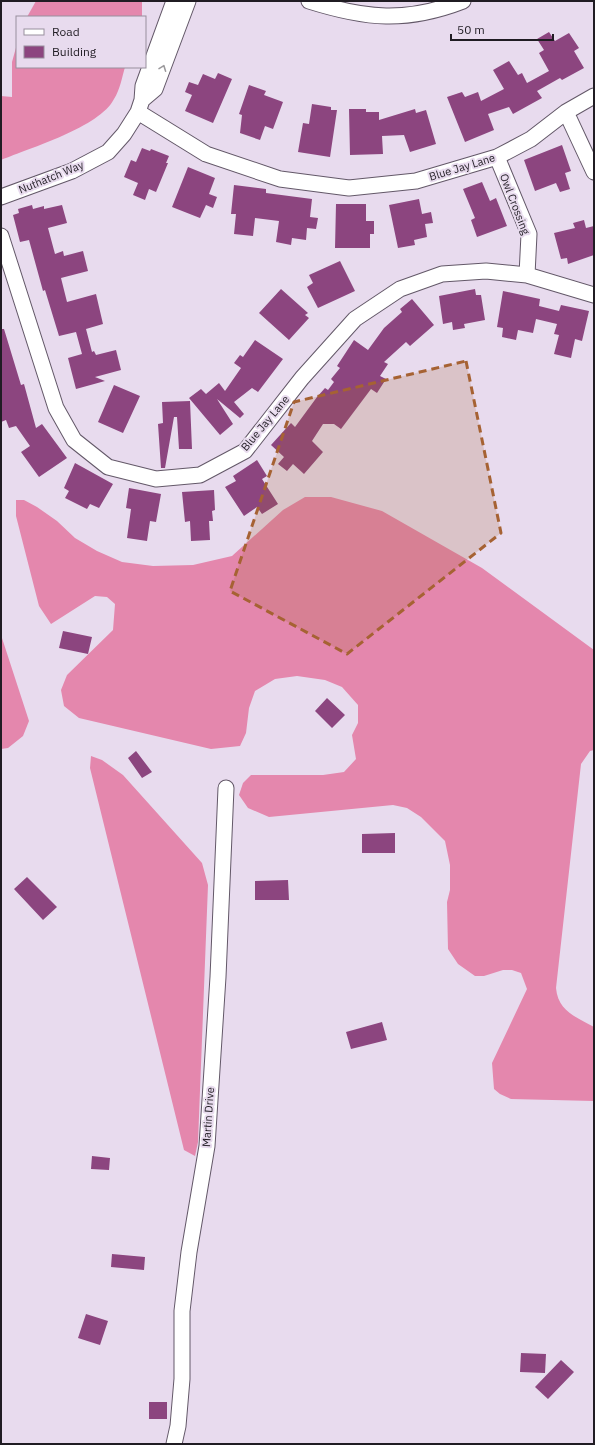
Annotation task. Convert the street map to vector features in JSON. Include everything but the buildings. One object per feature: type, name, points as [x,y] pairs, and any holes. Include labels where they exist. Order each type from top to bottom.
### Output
[{"type":"street","name":"Nuthatch Way","points":[[140,106],[142,86],[174,1]]},
{"type":"street","name":"Nuthatch Way","points":[[1,197],[72,171],[108,152],[124,134],[140,106],[155,89],[188,1]]},
{"type":"street","points":[[309,1],[361,15],[389,17],[427,12],[463,1]]},
{"type":"street","name":"Blue Jay Lane","points":[[140,106],[206,154],[287,180],[349,188],[408,182],[498,157],[531,139],[566,112],[594,96]]},
{"type":"street","points":[[566,112],[594,172]]},
{"type":"street","name":"Owl Crossing","points":[[498,157],[529,234],[528,275]]},
{"type":"street","name":"Blue Jay Lane","points":[[1,236],[56,408],[74,440],[108,467],[156,479],[200,475],[245,451],[302,378],[355,319],[400,289],[442,274],[486,271],[528,275],[594,295]]},
{"type":"street","name":"Martin Drive","points":[[174,1444],[178,1426],[182,1379],[183,1304],[189,1252],[207,1146],[218,977],[226,788]]},
{"type":"highlighted area","points":[[466,361],[501,533],[347,654],[230,591],[294,402]]},
{"type":"shaded area","points":[[36,1],[142,1],[142,16],[28,16]]},
{"type":"shaded area","points":[[16,48],[16,68],[125,68],[114,99],[95,119],[63,136],[1,160],[1,96],[12,97],[12,62]]},
{"type":"shaded area","points":[[305,497],[331,497],[382,511],[482,568],[594,650],[594,750],[590,751],[581,764],[556,988],[557,996],[564,1008],[594,1027],[594,1101],[511,1099],[500,1094],[494,1089],[492,1063],[527,989],[521,973],[512,970],[503,970],[484,976],[475,976],[458,964],[448,949],[447,902],[450,890],[450,865],[445,841],[421,817],[407,808],[393,805],[269,817],[248,808],[239,795],[243,783],[251,775],[323,775],[344,772],[356,759],[352,735],[358,723],[358,705],[342,687],[325,680],[297,676],[275,679],[255,691],[249,708],[246,733],[240,746],[211,749],[79,718],[64,706],[61,690],[67,675],[113,630],[115,604],[107,597],[95,596],[51,624],[39,606],[16,516],[16,500],[24,500],[37,507],[57,521],[75,538],[97,551],[122,562],[153,566],[193,565],[232,556],[283,510]]},
{"type":"shaded area","points":[[1,635],[29,721],[23,736],[8,748],[1,749]]},
{"type":"shaded area","points":[[91,756],[102,760],[123,775],[202,863],[208,885],[198,1142],[195,1156],[184,1150],[90,768]]}]
